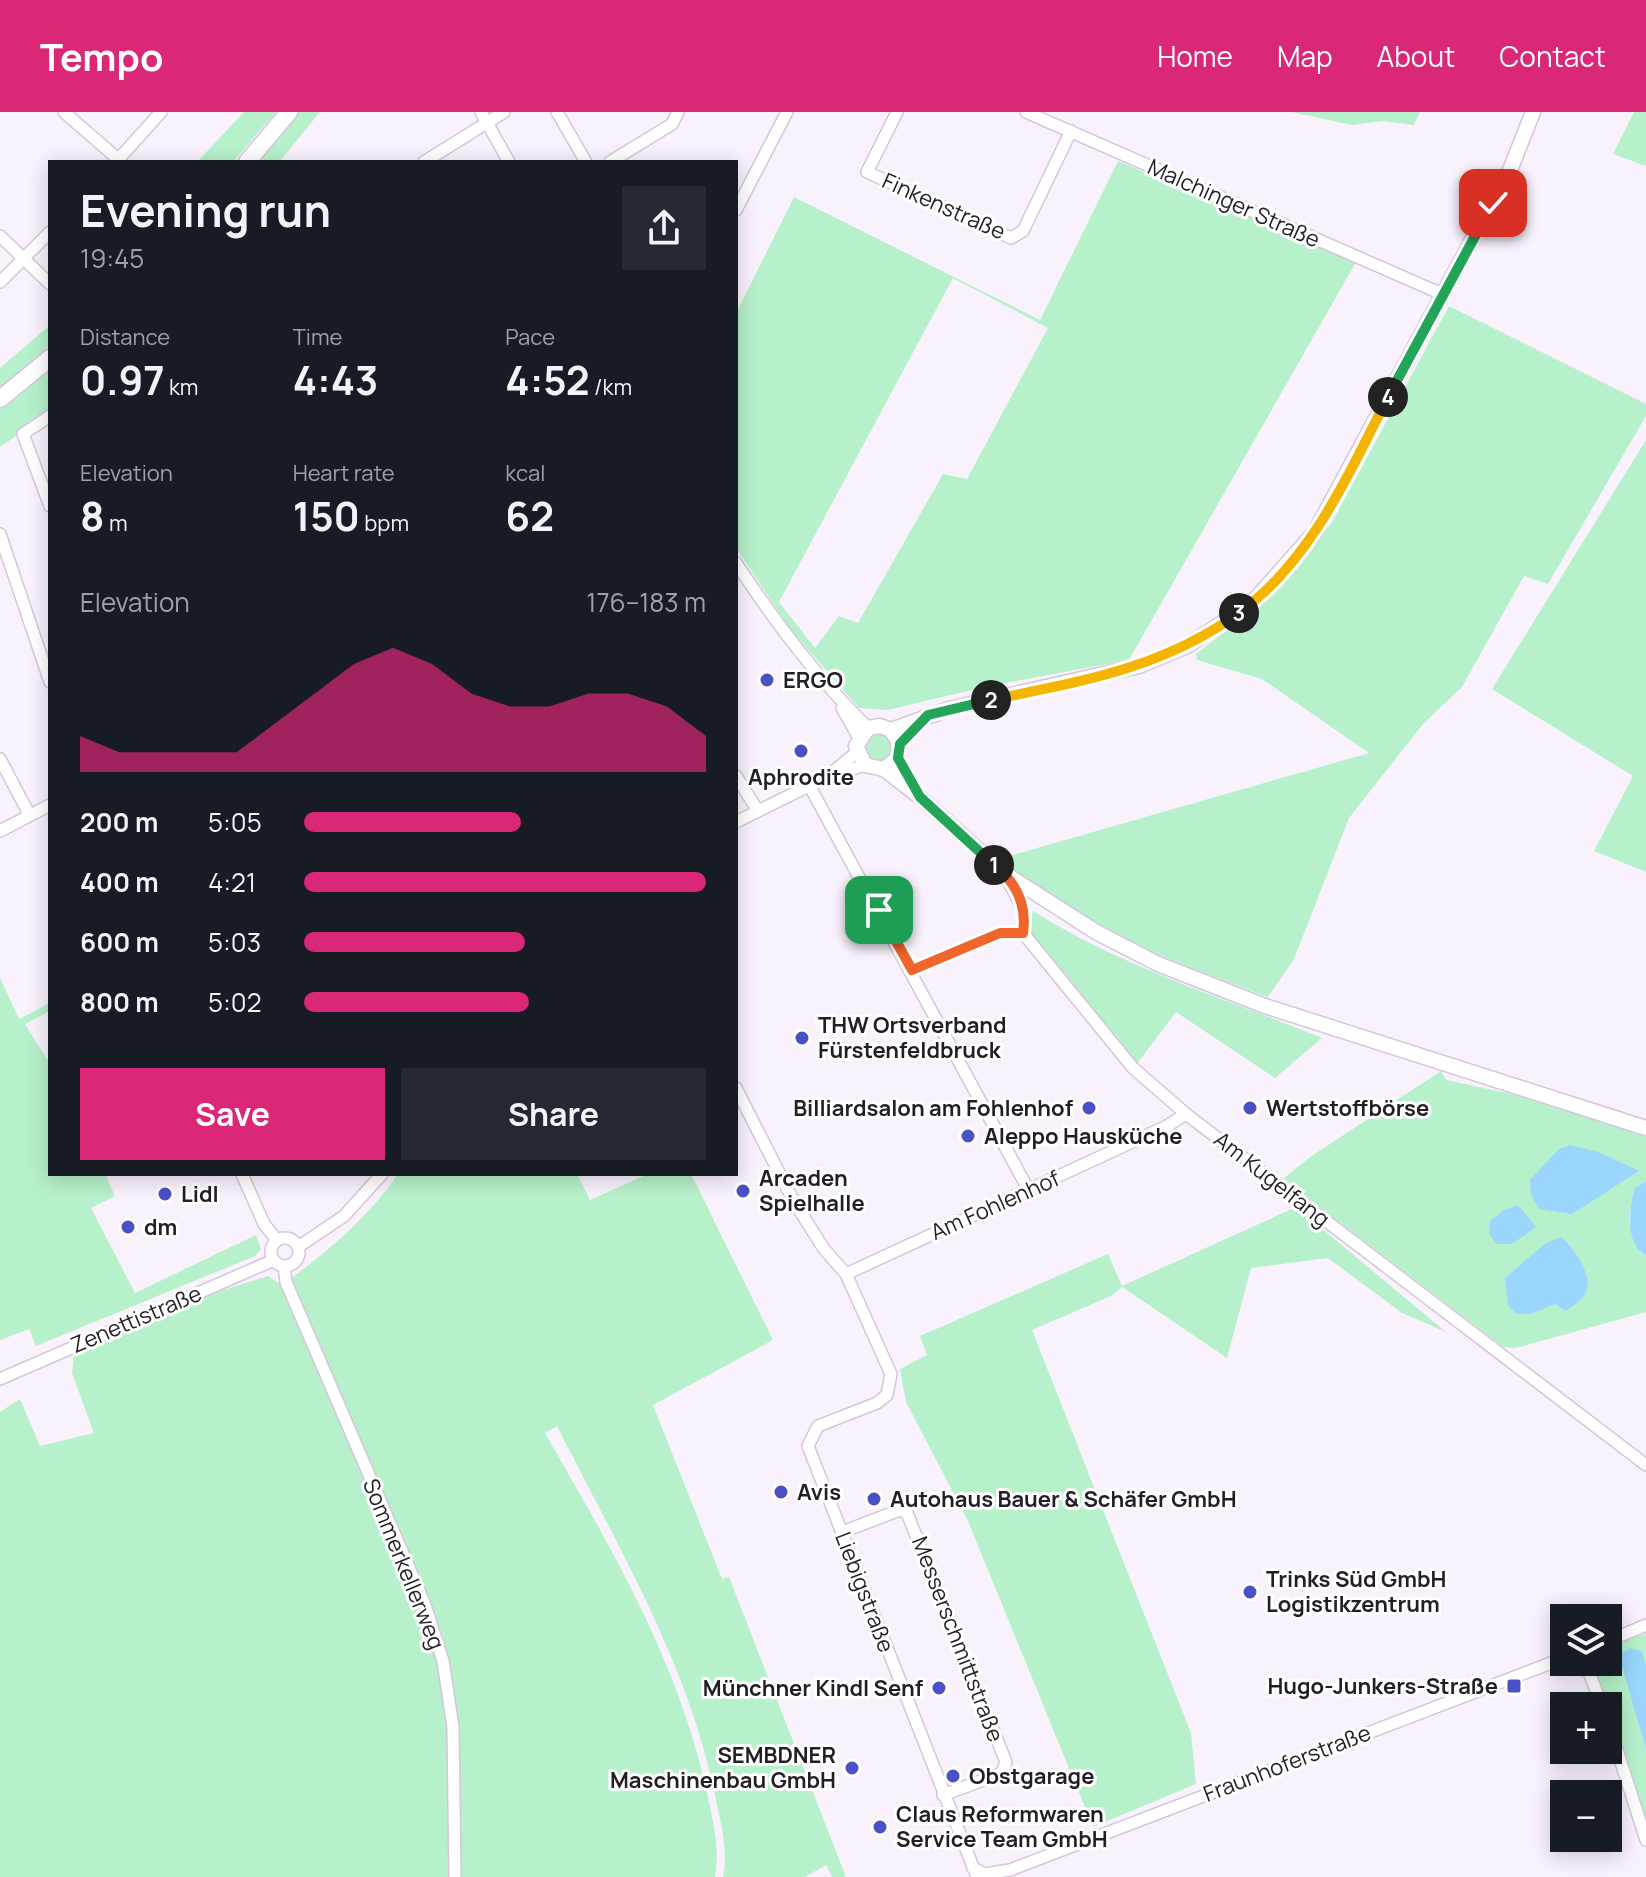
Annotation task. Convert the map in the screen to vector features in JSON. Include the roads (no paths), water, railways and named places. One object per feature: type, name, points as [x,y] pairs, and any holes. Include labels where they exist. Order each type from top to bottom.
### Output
[{"type":"highway","points":[[249,160],[289,112]]},
{"type":"highway","points":[[0,399],[48,360]]},
{"type":"main road","points":[[1533,112],[1510,170],[1315,532],[1252,603],[1187,646],[1150,663],[928,715],[891,730],[880,726],[862,746],[884,769],[920,797],[1004,873],[1096,932],[1158,964],[1265,1006],[1646,1128]]},
{"type":"main road","points":[[884,769],[928,715]]},
{"type":"main road","points":[[891,730],[920,797]]},
{"type":"street","points":[[64,112],[116,160]]},
{"type":"street","points":[[118,160],[161,112]]},
{"type":"street","points":[[440,158],[484,118],[504,112]]},
{"type":"street","points":[[557,112],[585,160]]},
{"type":"street","points":[[613,160],[672,124],[678,112]]},
{"type":"street","points":[[738,206],[787,112]]},
{"type":"street","name":"Finkenstraße","points":[[897,112],[867,172],[1011,238],[1023,231],[1071,131]]},
{"type":"street","name":"Malchinger Straße","points":[[1026,112],[1442,294]]},
{"type":"street","points":[[484,118],[508,160]]},
{"type":"street","points":[[0,282],[48,234]]},
{"type":"street","points":[[0,236],[48,282]]},
{"type":"street","points":[[48,417],[23,434],[48,501]]},
{"type":"street","points":[[0,534],[48,676]]},
{"type":"street","points":[[738,566],[782,632],[838,700],[862,746],[827,777],[738,821]]},
{"type":"street","points":[[0,759],[29,814]]},
{"type":"street","points":[[738,779],[758,811]]},
{"type":"street","points":[[809,785],[1028,1189]]},
{"type":"street","points":[[0,831],[48,806]]},
{"type":"street","points":[[912,970],[1000,933],[1023,933],[1025,914],[1020,896],[1004,873]]},
{"type":"street","name":"Am Kugelfang","points":[[1023,933],[1133,1068],[1186,1114],[1646,1465]]},
{"type":"street","points":[[738,1092],[793,1200],[824,1249],[846,1274]]},
{"type":"street","name":"Am Fohlenhof","points":[[846,1274],[1167,1126],[1186,1114]]},
{"type":"street","points":[[243,1176],[264,1224],[277,1240]]},
{"type":"street","points":[[277,1240],[271,1250],[279,1263],[296,1261],[298,1247],[344,1216],[380,1176]]},
{"type":"street","points":[[277,1240],[290,1239],[298,1247]]},
{"type":"street","name":"Zenettistraße","points":[[0,1379],[279,1263]]},
{"type":"street","name":"Sommerkellerweg","points":[[279,1263],[425,1605],[443,1661],[453,1727],[455,1877]]},
{"type":"street","name":"Liebigstraße","points":[[846,1274],[884,1357],[892,1383],[887,1395],[877,1403],[818,1426],[808,1440],[815,1467],[975,1872]]},
{"type":"street","name":"Messerschmittstraße","points":[[842,1532],[900,1510],[907,1513],[1006,1762],[1002,1773],[943,1795]]},
{"type":"street","points":[[1622,1635],[1646,1625]]},
{"type":"street","name":"Fraunhoferstraße","points":[[975,1872],[1010,1873],[1550,1663]]},
{"type":"street","points":[[1622,1764],[1646,1840]]},
{"type":"water","points":[[1570,1145],[1601,1153],[1639,1171],[1572,1214],[1539,1209],[1531,1194],[1530,1180],[1558,1150]]},
{"type":"water","points":[[1646,1181],[1646,1256],[1634,1243],[1630,1216],[1634,1189]]},
{"type":"water","points":[[1518,1205],[1536,1227],[1512,1244],[1497,1244],[1489,1234],[1490,1221],[1504,1210]]},
{"type":"water","points":[[1561,1237],[1577,1255],[1585,1271],[1585,1294],[1565,1311],[1556,1304],[1530,1314],[1516,1314],[1508,1305],[1505,1278],[1546,1243]]},
{"type":"water","points":[[1630,1648],[1642,1651],[1646,1665],[1646,1749],[1622,1666],[1622,1654]]},
{"type":"place","name":"ERGO","points":[[767,680]]},
{"type":"place","name":"Aphrodite","points":[[801,751]]},
{"type":"place","name":"THW Ortsverband Fürstenfeldbruck","points":[[802,1038]]},
{"type":"place","name":"Billiardsalon am Fohlenhof","points":[[1089,1108]]},
{"type":"place","name":"Wertstoffbörse","points":[[1250,1108]]},
{"type":"place","name":"Aleppo Hausküche","points":[[968,1136]]},
{"type":"place","name":"Arcaden Spielhalle","points":[[743,1191]]},
{"type":"place","name":"Lidl","points":[[165,1194]]},
{"type":"place","name":"dm","points":[[128,1227]]},
{"type":"place","name":"Avis","points":[[781,1492]]},
{"type":"place","name":"Autohaus Bauer & Schäfer GmbH","points":[[874,1499]]},
{"type":"place","name":"Trinks Süd GmbH Logistikzentrum","points":[[1250,1592]]},
{"type":"place","name":"Hugo-Junkers-Straße","points":[[1514,1686]]},
{"type":"place","name":"Münchner Kindl Senf","points":[[939,1688]]},
{"type":"place","name":"SEMBDNER Maschinenbau GmbH","points":[[852,1768]]},
{"type":"place","name":"Obstgarage","points":[[953,1776]]},
{"type":"place","name":"Claus Reformwaren Service Team GmbH","points":[[880,1827]]}]
